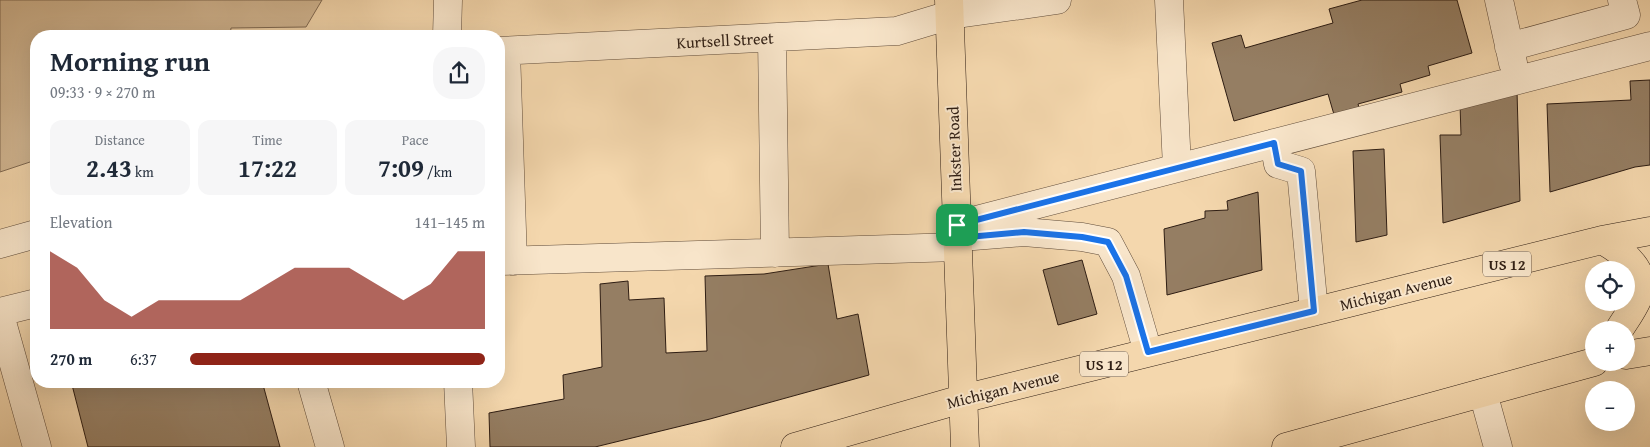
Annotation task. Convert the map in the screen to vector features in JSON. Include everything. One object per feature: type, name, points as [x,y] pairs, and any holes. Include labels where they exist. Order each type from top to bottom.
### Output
[{"type":"main road","name":"Inkster Road","points":[[949,8],[965,447]]},
{"type":"main road","name":"Michigan Avenue","points":[[795,447],[962,399],[1148,352],[1602,240],[1650,231]]},
{"type":"main road","points":[[1602,240],[1619,250],[1631,261],[1639,279],[1641,290],[1638,300],[1625,321]]},
{"type":"main road","points":[[1635,354],[1650,350]]},
{"type":"main road","points":[[1286,447],[1585,365]]},
{"type":"street","points":[[447,30],[448,0]]},
{"type":"street","name":"Kurtsell Street","points":[[505,51],[897,31],[949,8],[1057,0]]},
{"type":"street","points":[[1169,0],[1177,168]]},
{"type":"street","points":[[1499,0],[1517,80]]},
{"type":"street","points":[[1509,47],[1626,15],[1622,0]]},
{"type":"street","points":[[772,38],[775,253]]},
{"type":"street","points":[[957,236],[1177,168],[1650,46]]},
{"type":"street","points":[[1274,143],[1278,164],[1301,171],[1314,311]]},
{"type":"street","points":[[505,208],[506,261],[775,253],[957,236],[1024,232],[1082,237],[1108,242],[1126,276],[1148,352]]},
{"type":"street","points":[[0,244],[30,236]]},
{"type":"street","points":[[30,305],[0,313],[37,447]]},
{"type":"street","points":[[313,388],[330,447]]},
{"type":"street","points":[[458,388],[461,447]]},
{"type":"street","points":[[1483,393],[1498,447]]},
{"type":"shaded area","points":[[0,0],[322,0],[306,27],[231,28],[231,30],[30,30],[30,162],[0,172]]},
{"type":"building","points":[[1362,0],[1457,0],[1472,53],[1428,66],[1430,75],[1400,84],[1402,92],[1358,104],[1360,111],[1335,118],[1328,94],[1234,121],[1212,43],[1241,35],[1245,48],[1333,23],[1329,9]]},
{"type":"building","points":[[1650,80],[1650,165],[1635,167],[1550,192],[1547,104],[1631,100],[1630,81]]},
{"type":"building","points":[[1517,91],[1520,201],[1443,223],[1440,135],[1461,135],[1460,104]]},
{"type":"building","points":[[1384,149],[1387,235],[1356,242],[1353,151]]},
{"type":"building","points":[[1258,192],[1262,270],[1167,295],[1164,229],[1205,218],[1205,211],[1228,210],[1227,201]]},
{"type":"building","points":[[1082,260],[1097,314],[1058,325],[1043,270]]},
{"type":"building","points":[[828,264],[837,319],[858,314],[869,375],[710,419],[595,447],[490,447],[489,413],[564,399],[563,375],[602,367],[600,284],[628,281],[629,300],[664,298],[666,353],[707,351],[705,276],[764,274]]},
{"type":"building","points":[[73,388],[264,388],[280,447],[88,447]]},
{"type":"route","points":[[1274,143],[1278,164],[1301,171],[1314,311],[1148,352],[1126,276],[1108,242],[1082,237],[1024,232],[957,238],[957,225],[1274,143]]}]
